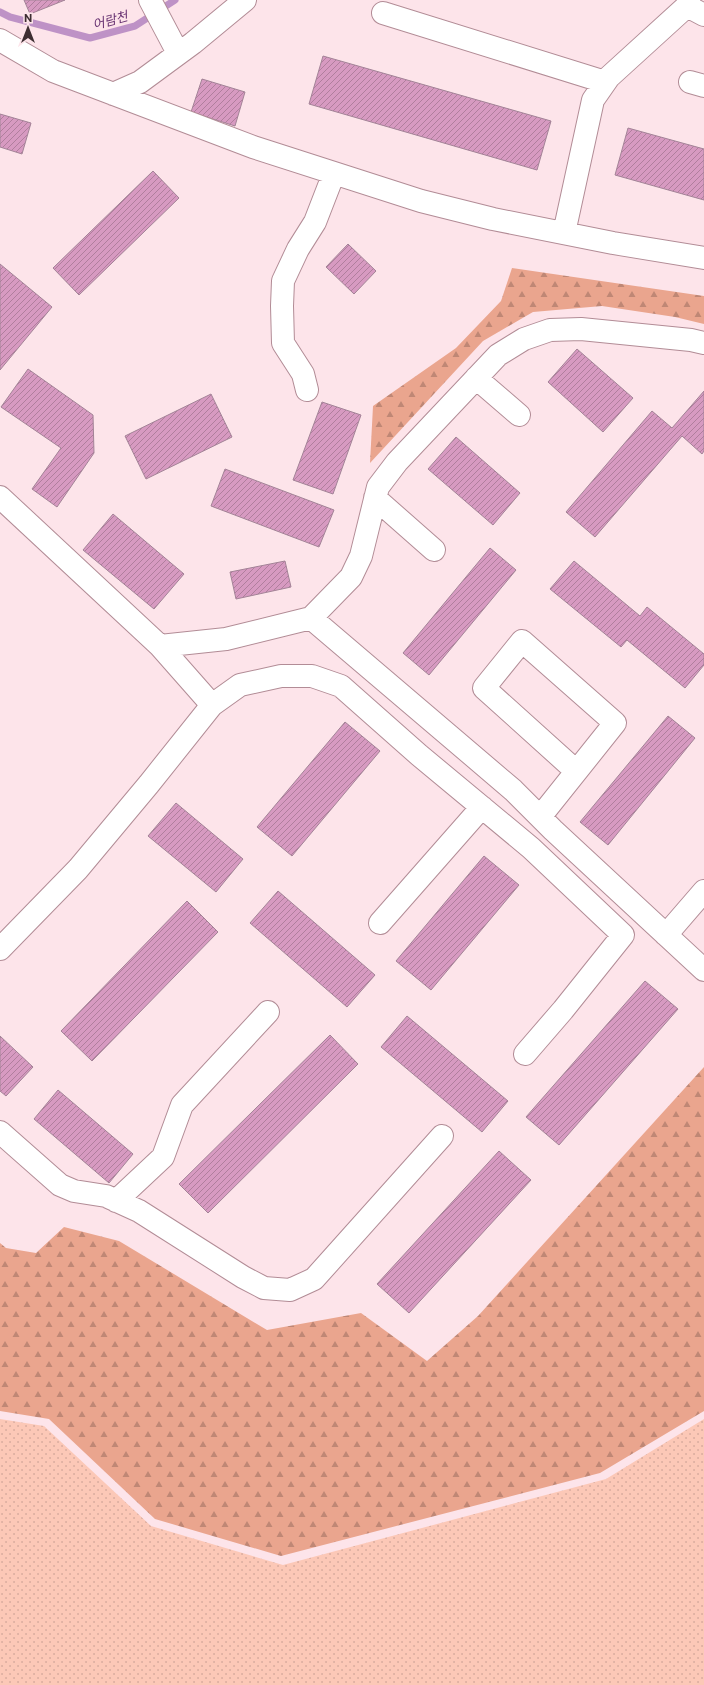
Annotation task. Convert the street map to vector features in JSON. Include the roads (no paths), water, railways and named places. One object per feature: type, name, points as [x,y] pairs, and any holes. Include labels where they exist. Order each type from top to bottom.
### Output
[{"type":"street","points":[[150,0],[178,54]]},
{"type":"street","points":[[113,94],[140,82],[178,54],[245,0]]},
{"type":"street","points":[[564,233],[593,100],[609,77],[693,7]]},
{"type":"street","points":[[383,13],[605,82]]},
{"type":"street","points":[[0,40],[53,71],[253,147],[334,173],[450,208],[493,219],[704,258]]},
{"type":"street","points":[[307,390],[303,374],[283,343],[283,280],[298,249],[315,222],[334,173]]},
{"type":"street","points":[[160,646],[226,639],[311,618],[351,577],[361,556],[378,487],[397,462],[498,355],[524,339],[550,330],[581,328],[628,332],[704,343]]},
{"type":"street","points":[[476,378],[519,415]]},
{"type":"street","points":[[0,498],[160,646],[212,704]]},
{"type":"street","points":[[375,498],[434,550]]},
{"type":"street","points":[[311,618],[513,790],[704,970]]},
{"type":"street","points":[[540,817],[615,723],[522,641],[484,688],[576,771]]},
{"type":"street","points":[[0,949],[78,869],[149,784],[212,704],[240,685],[281,676],[312,676],[341,686],[419,755],[531,848],[624,935],[525,1054]]},
{"type":"street","points":[[380,923],[482,807]]},
{"type":"street","points":[[666,935],[704,891]]},
{"type":"street","points":[[116,1201],[163,1157],[182,1104],[268,1012]]},
{"type":"street","points":[[0,1132],[60,1185],[74,1191],[106,1196],[139,1211],[231,1270],[264,1288],[290,1290],[314,1279],[442,1136]]},
{"type":"waterway","name":"어람천","points":[[0,12],[10,17],[90,38],[135,26],[175,0]]}]
